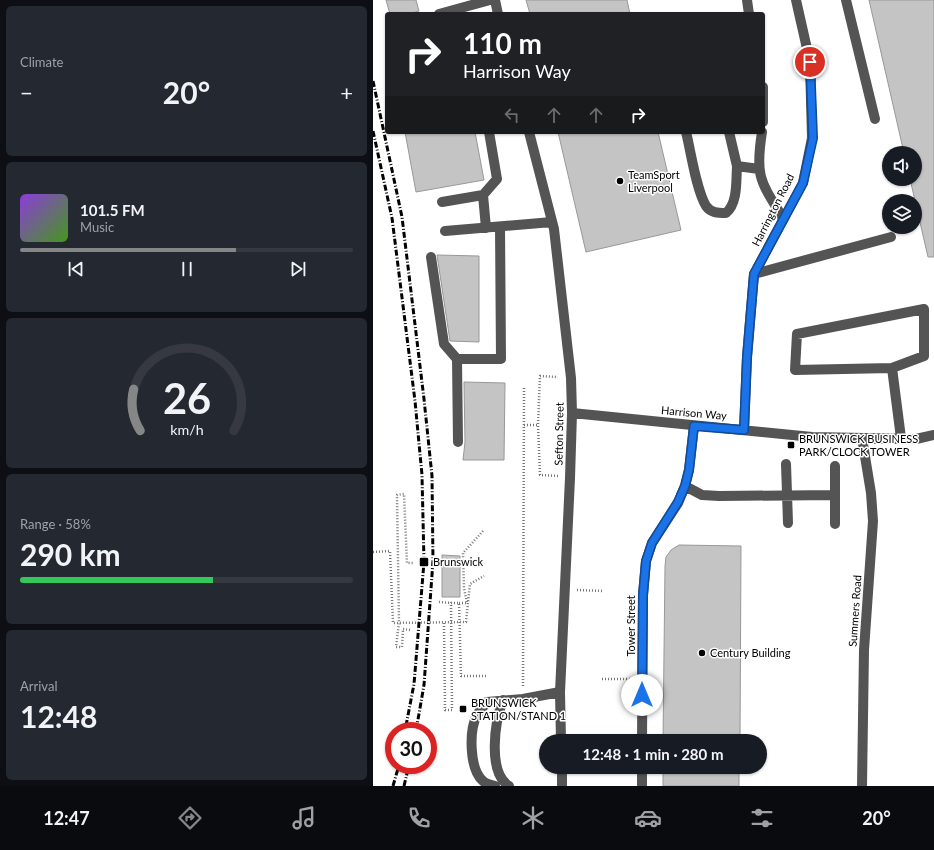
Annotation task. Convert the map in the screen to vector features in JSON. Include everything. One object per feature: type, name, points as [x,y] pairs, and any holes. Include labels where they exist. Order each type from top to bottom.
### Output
[{"type":"street","points":[[446,12],[491,0]]},
{"type":"street","points":[[495,0],[498,12]]},
{"type":"street","points":[[747,0],[749,12]]},
{"type":"street","name":"Harrington Road","points":[[744,430],[747,357],[754,274],[803,183],[813,138],[810,62],[796,0]]},
{"type":"street","points":[[845,0],[875,120]]},
{"type":"street","points":[[442,202],[483,195],[497,179],[489,134]]},
{"type":"street","name":"Sefton Street","points":[[530,134],[552,222],[570,370],[572,413],[560,692],[561,734]]},
{"type":"street","points":[[686,134],[700,189],[707,206],[715,213],[726,213],[731,209],[734,201],[737,166],[729,134]]},
{"type":"street","points":[[761,134],[759,169],[762,184],[783,218]]},
{"type":"street","points":[[737,166],[759,169]]},
{"type":"street","points":[[483,195],[486,228]]},
{"type":"street","points":[[445,231],[552,222]]},
{"type":"street","points":[[457,359],[501,359],[500,227]]},
{"type":"street","points":[[754,274],[891,237]]},
{"type":"street","points":[[431,257],[444,344],[457,359],[458,442]]},
{"type":"street","points":[[924,309],[923,356],[892,368],[795,370],[797,334],[924,309]]},
{"type":"street","points":[[892,368],[901,438]]},
{"type":"street","name":"Harrison Way","points":[[572,413],[811,437],[916,438],[934,436]]},
{"type":"street","name":"Tower Street","points":[[642,734],[643,595],[646,561],[652,543],[678,502],[685,486],[689,470],[694,426]]},
{"type":"street","name":"Summers Road","points":[[862,438],[871,493],[873,521],[864,650],[862,786]]},
{"type":"street","points":[[786,464],[787,523]]},
{"type":"street","points":[[835,466],[835,524]]},
{"type":"street","points":[[685,486],[702,495],[834,495]]},
{"type":"street","points":[[495,786],[483,782],[475,769],[472,751],[472,736],[477,716],[487,702],[523,699],[560,692]]},
{"type":"street","points":[[503,700],[497,717],[496,765],[502,782],[509,786]]},
{"type":"street","points":[[562,774],[562,786]]},
{"type":"street","points":[[642,774],[642,786]]},
{"type":"path","points":[[540,376],[538,425],[540,475]]},
{"type":"path","points":[[523,699],[524,387]]},
{"type":"path","points":[[524,425],[538,425]]},
{"type":"path","points":[[410,630],[403,629],[402,647],[397,646],[399,623],[397,495],[404,494],[407,563],[414,562]]},
{"type":"path","points":[[467,603],[464,588],[463,553],[483,531]]},
{"type":"path","points":[[373,552],[390,551],[393,623],[466,622],[470,584],[484,576]]},
{"type":"path","points":[[565,590],[603,591]]},
{"type":"path","points":[[439,602],[467,603]]},
{"type":"path","points":[[444,623],[445,710],[452,710],[451,602]]},
{"type":"path","points":[[459,603],[461,676],[487,676]]},
{"type":"path","points":[[602,680],[619,679]]},
{"type":"building","points":[[386,0],[416,0],[419,11],[416,12],[389,12]]},
{"type":"building","points":[[526,0],[627,0],[630,12],[529,12]]},
{"type":"building","points":[[869,0],[934,0],[934,257],[928,257],[922,231],[922,194],[913,194],[912,186],[922,186],[922,146],[902,146]]},
{"type":"building","points":[[405,134],[475,134],[484,180],[416,192]]},
{"type":"building","name":"TeamSport Liverpool","points":[[558,134],[658,134],[681,230],[586,252]]},
{"type":"building","points":[[437,255],[479,256],[479,342],[450,341]]},
{"type":"building","points":[[464,382],[505,383],[504,460],[463,460],[465,442]]},
{"type":"building","name":"Century Building","points":[[679,545],[741,546],[740,734],[663,734],[665,566],[666,557],[671,550]]},
{"type":"building","points":[[442,555],[460,556],[460,597],[442,597]]},
{"type":"building","points":[[663,774],[739,774],[739,786],[663,786]]},
{"type":"railway","points":[[373,81],[402,217],[432,476],[433,561],[424,685],[418,722]]},
{"type":"railway","points":[[373,131],[392,218],[415,401],[422,475],[424,562],[414,684],[407,722]]},
{"type":"railway","points":[[393,786],[396,774]]},
{"type":"railway","points":[[404,786],[407,774]]},
{"type":"place","name":"TeamSport Liverpool","points":[[620,181]]},
{"type":"place","name":"BRUNSWICK BUSINESS PARK/CLOCK TOWER","points":[[791,445]]},
{"type":"place","name":"Brunswick","points":[[424,562]]},
{"type":"place","name":"Century Building","points":[[702,653]]},
{"type":"place","name":"BRUNSWICK STATION/STAND 1","points":[[463,709]]},
{"type":"route","points":[[642,695],[643,595],[646,561],[652,543],[678,502],[685,486],[689,470],[694,426],[744,430],[747,357],[754,274],[777,228],[803,183],[813,138],[810,62]]}]
